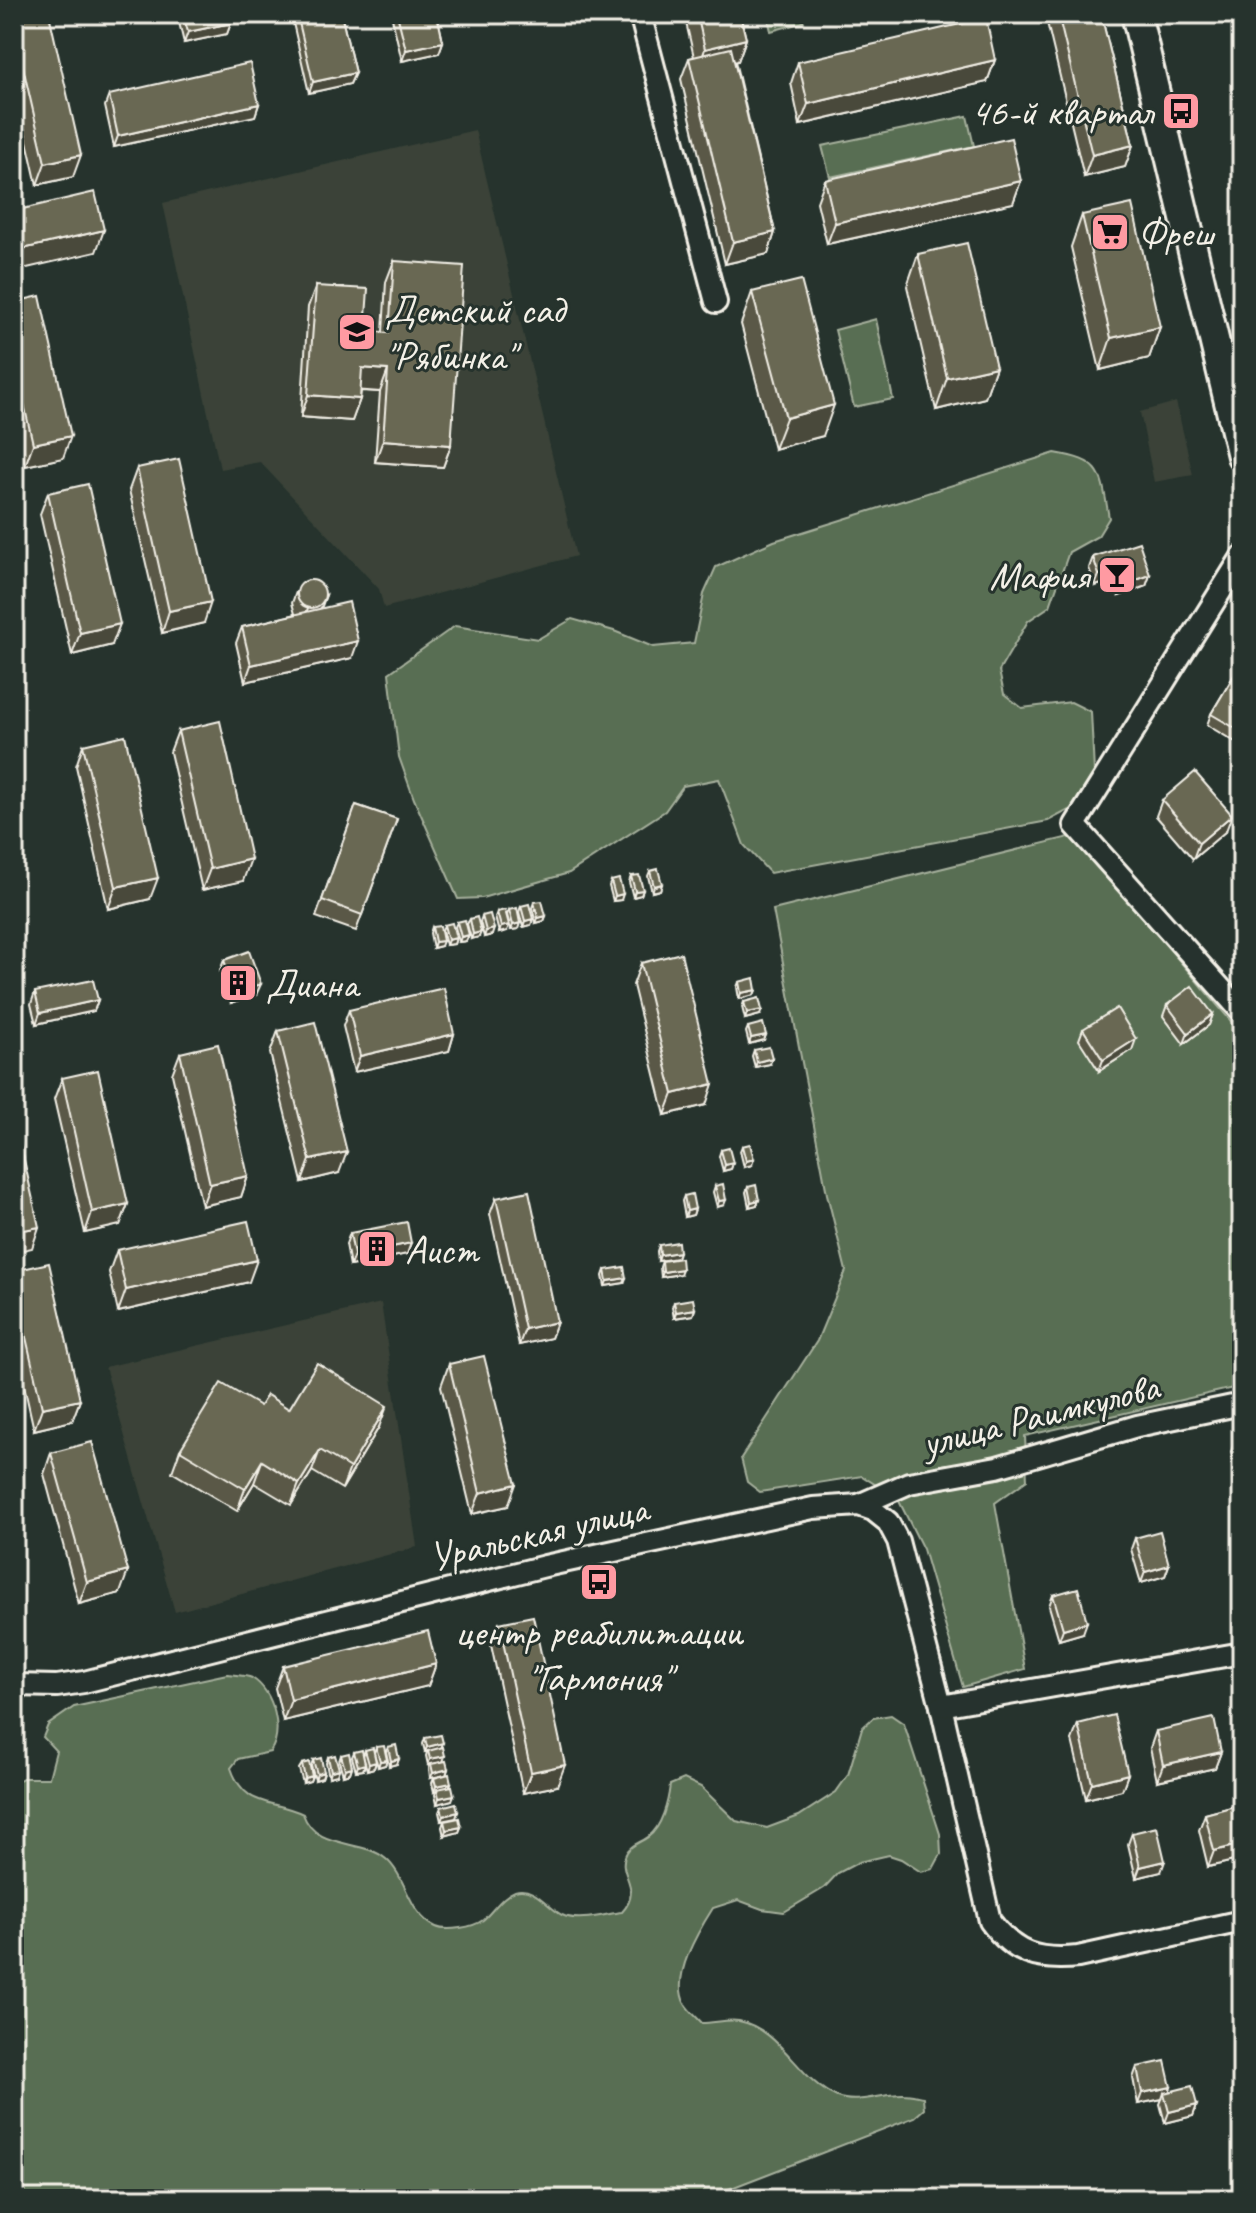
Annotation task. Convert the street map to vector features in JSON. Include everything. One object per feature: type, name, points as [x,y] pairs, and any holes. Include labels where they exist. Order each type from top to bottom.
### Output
[{"type":"street","points":[[640,14],[716,302]]},
{"type":"street","points":[[1136,14],[1242,456]]},
{"type":"street","points":[[1242,557],[1075,825],[1242,1012]]},
{"type":"street","name":"улица Раимкулова","points":[[859,1505],[909,1483],[997,1467],[1137,1426],[1242,1404]]},
{"type":"street","points":[[859,1505],[873,1510],[888,1522],[898,1541],[941,1706],[990,1921],[1002,1937],[1016,1948],[1053,1959],[1078,1957],[1242,1921]]},
{"type":"street","name":"Уральская улица","points":[[14,1685],[57,1686],[84,1682],[545,1566],[813,1508],[859,1505]]},
{"type":"street","points":[[941,1706],[1242,1653]]},
{"type":"shaded area","name":"Детский сад \"Рябинка\"","points":[[475,130],[576,556],[384,608],[379,589],[260,462],[220,469],[163,203]]},
{"type":"shaded area","points":[[1176,402],[1193,475],[1154,482],[1140,412]]},
{"type":"shaded area","points":[[381,1303],[417,1547],[175,1612],[105,1367]]},
{"type":"green space","points":[[767,14],[800,14],[804,22],[771,31]]},
{"type":"green space","points":[[967,116],[974,146],[830,177],[822,146]]},
{"type":"green space","points":[[876,319],[893,399],[854,407],[835,330]]},
{"type":"green space","points":[[1055,453],[1092,465],[1101,480],[1109,518],[1098,536],[1069,552],[1050,606],[1028,621],[999,671],[1004,694],[1022,708],[1071,702],[1091,712],[1094,772],[1071,809],[1048,821],[770,873],[744,845],[719,779],[683,786],[665,811],[569,873],[482,898],[458,899],[399,757],[389,673],[455,626],[538,639],[572,619],[653,647],[694,643],[704,594],[716,567],[774,541]]},
{"type":"green space","points":[[1073,836],[1242,1034],[1242,1386],[1025,1436],[1027,1480],[995,1503],[1025,1669],[963,1687],[923,1549],[898,1499],[862,1476],[760,1492],[747,1482],[741,1458],[817,1341],[846,1271],[827,1194],[773,910]]},
{"type":"green space","points":[[227,1674],[249,1677],[260,1684],[271,1702],[276,1723],[270,1752],[238,1759],[231,1768],[244,1790],[261,1801],[303,1814],[318,1834],[365,1848],[386,1859],[399,1875],[419,1913],[436,1927],[447,1929],[479,1923],[506,1896],[522,1890],[535,1894],[557,1912],[569,1917],[584,1918],[622,1912],[631,1895],[624,1867],[627,1852],[653,1833],[661,1821],[670,1785],[684,1779],[701,1787],[736,1821],[767,1828],[799,1816],[836,1792],[848,1775],[862,1728],[873,1718],[891,1715],[904,1724],[940,1834],[941,1854],[933,1869],[921,1872],[889,1855],[859,1862],[838,1873],[824,1888],[784,1912],[762,1909],[738,1900],[713,1908],[688,1954],[681,1993],[687,2007],[702,2023],[739,2021],[767,2034],[812,2080],[837,2097],[853,2100],[909,2094],[923,2097],[924,2109],[915,2117],[721,2192],[670,2199],[575,2194],[450,2199],[14,2199],[14,1783],[23,1778],[49,1778],[56,1751],[43,1737],[48,1725],[74,1707]]},
{"type":"building","points":[[49,14],[81,155],[45,163],[14,28],[14,20]]},
{"type":"building","points":[[183,14],[229,14],[231,23],[188,32]]},
{"type":"building","points":[[297,14],[341,14],[355,73],[313,82]]},
{"type":"building","points":[[397,14],[437,14],[443,42],[406,50]]},
{"type":"building","points":[[697,14],[740,14],[746,39],[705,49]]},
{"type":"building","points":[[1058,14],[1101,14],[1133,145],[1092,155]]},
{"type":"building","points":[[986,18],[995,60],[808,104],[798,62]]},
{"type":"building","points":[[731,48],[775,232],[733,242],[689,58]]},
{"type":"building","points":[[250,63],[259,104],[118,136],[109,95]]},
{"type":"building","points":[[1011,138],[1021,181],[835,223],[825,180]]},
{"type":"building","points":[[95,192],[104,230],[14,251],[14,211]]},
{"type":"building","points":[[1132,204],[1160,327],[1111,338],[1082,215]]},
{"type":"building","points":[[967,243],[996,367],[947,378],[918,254]]},
{"type":"building","points":[[394,261],[464,266],[451,445],[383,440],[388,370],[362,368],[360,399],[308,395],[316,286],[368,289],[365,331],[389,333]]},
{"type":"building","points":[[801,280],[834,405],[786,418],[752,292]]},
{"type":"building","points":[[40,296],[71,436],[33,444],[14,360],[14,302]]},
{"type":"building","points":[[179,459],[211,602],[169,611],[137,468]]},
{"type":"building","points":[[88,484],[120,624],[80,633],[48,493]]},
{"type":"building","points":[[1139,542],[1150,575],[1123,585],[1116,570],[1099,575],[1093,557]]},
{"type":"building","points":[[311,580],[321,584],[325,594],[321,604],[311,608],[301,604],[297,594],[301,584]]},
{"type":"building","points":[[349,602],[358,641],[251,665],[242,627]]},
{"type":"building","points":[[1242,662],[1242,732],[1211,714]]},
{"type":"building","points":[[220,721],[251,859],[210,869],[178,731]]},
{"type":"building","points":[[125,735],[158,878],[116,887],[83,745]]},
{"type":"building","points":[[1195,772],[1232,815],[1199,843],[1162,800]]},
{"type":"building","points":[[356,805],[397,819],[362,915],[322,900]]},
{"type":"building","points":[[658,869],[662,884],[654,886],[650,871]]},
{"type":"building","points":[[639,875],[643,890],[635,891],[631,876]]},
{"type":"building","points":[[619,879],[623,894],[615,896],[611,881]]},
{"type":"building","points":[[542,901],[546,916],[538,918],[534,902]]},
{"type":"building","points":[[529,904],[533,919],[525,921],[521,906]]},
{"type":"building","points":[[517,908],[520,923],[513,925],[509,910]]},
{"type":"building","points":[[505,910],[509,925],[501,927],[497,912]]},
{"type":"building","points":[[490,914],[494,929],[486,931],[482,916]]},
{"type":"building","points":[[477,917],[481,932],[473,934],[470,919]]},
{"type":"building","points":[[465,920],[469,935],[461,937],[457,922]]},
{"type":"building","points":[[452,923],[456,938],[448,940],[444,925]]},
{"type":"building","points":[[440,926],[443,941],[435,942],[432,927]]},
{"type":"building","points":[[249,951],[261,984],[235,992],[224,960]]},
{"type":"building","points":[[681,953],[713,1084],[673,1094],[641,963]]},
{"type":"building","points":[[754,978],[756,990],[741,993],[739,982]]},
{"type":"building","points":[[93,980],[98,1000],[40,1013],[35,992]]},
{"type":"building","points":[[1192,986],[1213,1014],[1188,1033],[1167,1005]]},
{"type":"building","points":[[444,988],[454,1034],[360,1056],[349,1010]]},
{"type":"building","points":[[759,998],[762,1010],[747,1013],[744,1002]]},
{"type":"building","points":[[1117,1008],[1136,1039],[1103,1060],[1083,1029]]},
{"type":"building","points":[[315,1022],[347,1152],[310,1160],[278,1031]]},
{"type":"building","points":[[763,1023],[766,1035],[751,1038],[748,1027]]},
{"type":"building","points":[[218,1044],[248,1176],[210,1184],[180,1053]]},
{"type":"building","points":[[769,1047],[772,1058],[757,1062],[754,1050]]},
{"type":"building","points":[[98,1070],[128,1204],[92,1212],[62,1078]]},
{"type":"building","points":[[14,1115],[39,1227],[14,1232]]},
{"type":"building","points":[[750,1144],[754,1159],[746,1161],[742,1146]]},
{"type":"building","points":[[729,1148],[733,1163],[725,1165],[721,1150]]},
{"type":"building","points":[[723,1184],[726,1200],[719,1201],[715,1186]]},
{"type":"building","points":[[756,1185],[759,1200],[751,1202],[748,1187]]},
{"type":"building","points":[[529,1191],[557,1322],[525,1329],[496,1198]]},
{"type":"building","points":[[692,1194],[695,1209],[687,1211],[684,1196]]},
{"type":"building","points":[[248,1221],[257,1260],[126,1290],[117,1250]]},
{"type":"building","points":[[407,1222],[411,1243],[354,1255],[350,1233]]},
{"type":"building","points":[[678,1242],[679,1252],[660,1255],[659,1245]]},
{"type":"building","points":[[681,1258],[682,1269],[663,1272],[662,1261]]},
{"type":"building","points":[[49,1263],[80,1400],[42,1408],[14,1284],[14,1271]]},
{"type":"building","points":[[624,1267],[626,1278],[607,1281],[605,1270]]},
{"type":"building","points":[[693,1299],[695,1309],[676,1312],[674,1302]]},
{"type":"building","points":[[484,1356],[516,1484],[480,1493],[449,1364]]},
{"type":"building","points":[[317,1363],[387,1406],[350,1468],[320,1450],[299,1484],[262,1461],[245,1489],[180,1450],[221,1383],[260,1406],[267,1395],[289,1409]]},
{"type":"building","points":[[1242,1439],[1242,1467],[1235,1441]]},
{"type":"building","points":[[92,1442],[128,1571],[87,1582],[51,1453]]},
{"type":"building","points":[[1160,1531],[1169,1565],[1145,1572],[1135,1538]]},
{"type":"building","points":[[1078,1588],[1087,1622],[1063,1629],[1053,1595]]},
{"type":"building","points":[[533,1616],[565,1765],[531,1772],[499,1623]]},
{"type":"building","points":[[428,1631],[436,1664],[291,1700],[283,1666]]},
{"type":"building","points":[[1114,1715],[1128,1774],[1092,1783],[1078,1724]]},
{"type":"building","points":[[1214,1718],[1221,1752],[1163,1765],[1156,1731]]},
{"type":"building","points":[[441,1735],[443,1743],[427,1747],[425,1738]]},
{"type":"building","points":[[396,1745],[399,1759],[391,1761],[388,1747]]},
{"type":"building","points":[[384,1746],[387,1760],[380,1761],[376,1747]]},
{"type":"building","points":[[443,1747],[445,1756],[430,1759],[428,1751]]},
{"type":"building","points":[[373,1748],[376,1762],[369,1764],[365,1750]]},
{"type":"building","points":[[362,1750],[365,1764],[358,1766],[354,1752]]},
{"type":"building","points":[[349,1753],[352,1767],[345,1769],[341,1755]]},
{"type":"building","points":[[335,1755],[339,1769],[331,1771],[328,1757]]},
{"type":"building","points":[[321,1758],[324,1772],[317,1774],[313,1760]]},
{"type":"building","points":[[446,1761],[448,1769],[433,1773],[431,1764]]},
{"type":"building","points":[[309,1762],[312,1776],[305,1778],[302,1764]]},
{"type":"building","points":[[449,1774],[451,1783],[436,1786],[434,1778]]},
{"type":"building","points":[[452,1786],[454,1795],[439,1798],[437,1789]]},
{"type":"building","points":[[456,1803],[458,1812],[443,1816],[441,1807]]},
{"type":"building","points":[[1242,1804],[1242,1844],[1214,1851],[1205,1814]]},
{"type":"building","points":[[459,1818],[461,1827],[446,1830],[444,1821]]},
{"type":"building","points":[[1157,1827],[1165,1861],[1140,1867],[1132,1833]]},
{"type":"building","points":[[1165,2061],[1171,2087],[1142,2093],[1137,2067]]},
{"type":"building","points":[[1192,2086],[1197,2105],[1169,2112],[1164,2093]]},
{"type":"place","name":"46-й квартал","points":[[1181,111]]},
{"type":"place","name":"Фреш","points":[[1110,232]]},
{"type":"place","name":"Детский сад \"Рябинка\"","points":[[357,332]]},
{"type":"place","name":"Мафия","points":[[1117,575]]},
{"type":"place","name":"Диана","points":[[238,983]]},
{"type":"place","name":"Аист","points":[[377,1249]]},
{"type":"place","name":"центр реабилитации \"Гармония\"","points":[[599,1582]]}]
